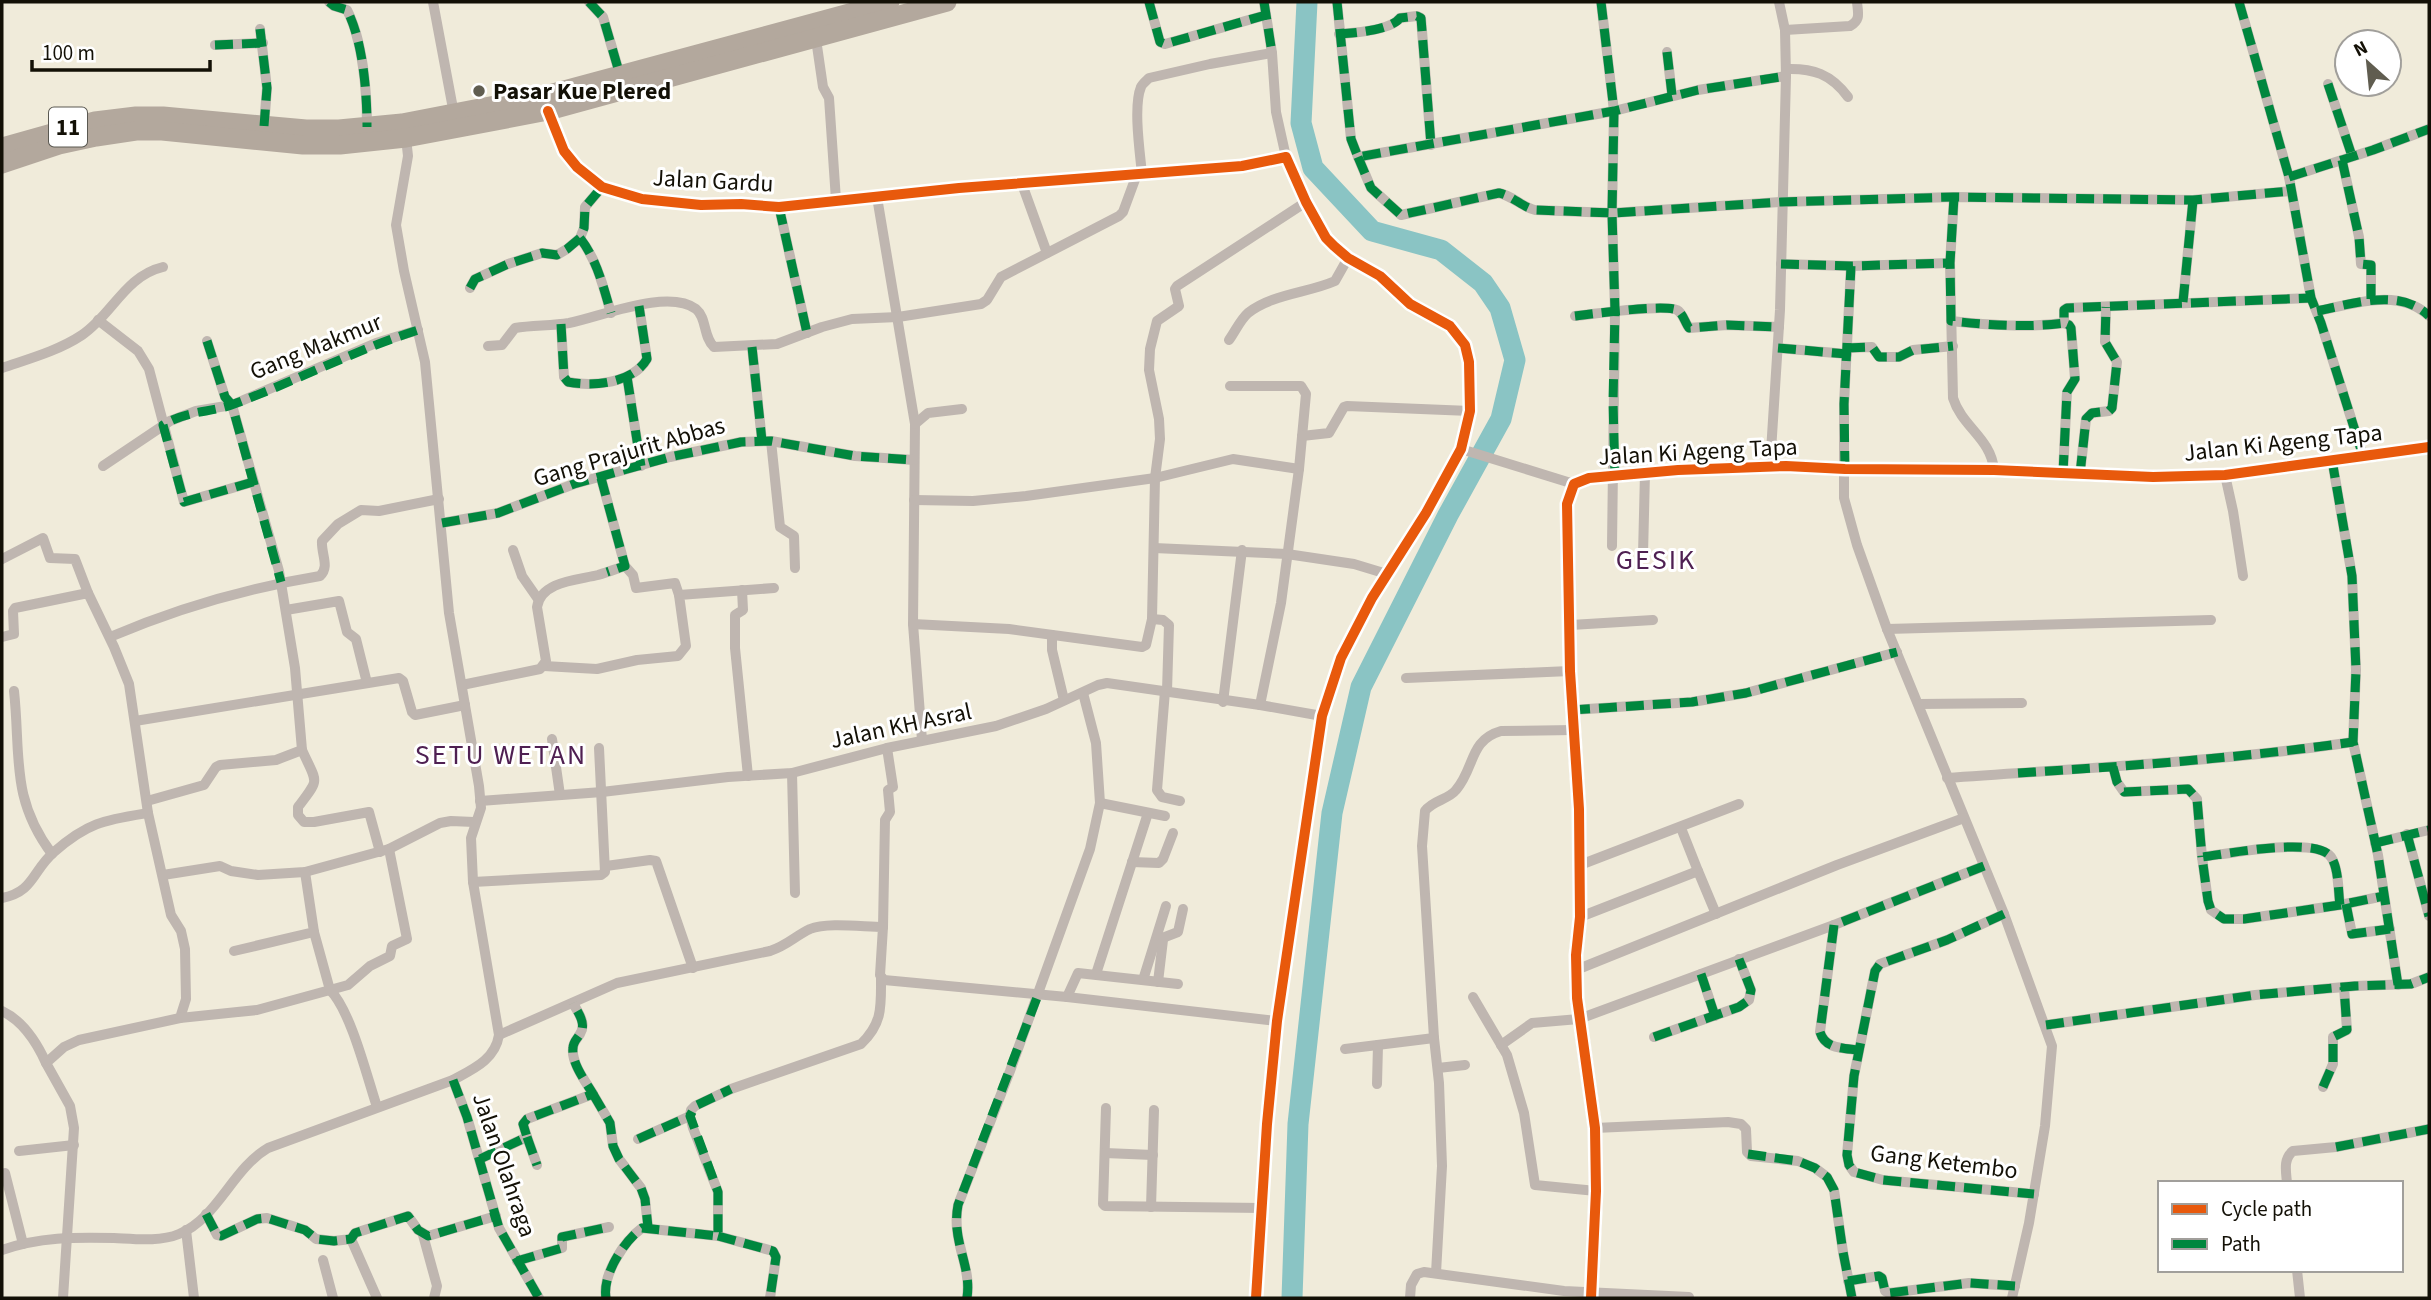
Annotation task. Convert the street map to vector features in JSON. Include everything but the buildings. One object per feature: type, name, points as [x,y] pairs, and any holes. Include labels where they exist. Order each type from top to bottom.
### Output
[{"type":"highway","name":"11","points":[[163,123],[303,145],[340,145],[406,138],[548,111],[787,39],[890,2]]},
{"type":"highway","name":"11","points":[[2,147],[95,121],[264,126],[306,130],[367,127],[454,114],[787,39],[816,39],[947,2]]},
{"type":"highway","name":"11","points":[[2,164],[136,123]]},
{"type":"street","points":[[329,2],[346,10],[355,35],[367,95],[367,127]]},
{"type":"street","points":[[433,2],[454,114]]},
{"type":"street","points":[[589,2],[603,17],[620,75]]},
{"type":"street","points":[[1149,2],[1160,42],[1166,44],[1266,15]]},
{"type":"street","points":[[1256,1298],[1277,1021],[1322,716],[1341,658],[1387,574],[1464,450],[1469,411],[1467,351],[1454,330],[1439,318],[1410,304],[1374,271],[1348,258],[1326,238],[1306,202],[1286,157],[1276,113],[1272,53],[1264,2]]},
{"type":"street","points":[[1337,2],[1351,139],[1371,188],[1399,215],[1499,193],[1535,210],[1612,213],[1781,202],[1954,197],[2193,200],[2290,191]]},
{"type":"street","points":[[1601,2],[1614,111],[1612,213],[1615,311],[1612,402],[1615,476],[1612,547]]},
{"type":"street","points":[[1770,467],[1779,327],[1786,73],[1785,30],[1779,2]]},
{"type":"street","points":[[1785,30],[1850,26],[1857,22],[1859,17],[1857,2]]},
{"type":"street","points":[[2239,2],[2288,177],[2311,298],[2363,456]]},
{"type":"street","points":[[1339,34],[1372,30],[1396,23],[1400,18],[1421,18],[1431,145]]},
{"type":"street","points":[[260,29],[267,88],[264,126]]},
{"type":"street","points":[[816,39],[823,87],[829,98],[836,200]]},
{"type":"street","points":[[215,45],[263,43]]},
{"type":"street","points":[[1667,52],[1672,95]]},
{"type":"street","points":[[488,346],[502,345],[516,328],[561,324],[662,302],[692,307],[700,314],[710,343],[714,347],[751,347],[777,344],[852,319],[898,317],[985,302],[998,279],[1119,216],[1140,174],[1138,128],[1141,85],[1149,78],[1272,53]]},
{"type":"street","points":[[1359,157],[1614,111],[1672,95],[1804,69],[1823,73],[1848,97]]},
{"type":"street","points":[[2328,84],[2347,158],[2361,264],[2371,265],[2371,299]]},
{"type":"street","name":"Jalan Gardu","points":[[548,111],[564,151],[577,167],[601,187],[642,199],[666,202],[779,207],[1242,166],[1286,157]]},
{"type":"street","points":[[2288,177],[2429,129]]},
{"type":"street","points":[[2,1250],[68,1237],[168,1237],[186,1230],[206,1214],[258,1154],[298,1136],[453,1080],[481,1064],[497,1046],[499,1035],[473,882],[471,838],[474,822],[481,808],[449,613],[425,362],[396,225],[408,156],[406,138]]},
{"type":"street","points":[[1022,184],[1046,253]]},
{"type":"street","points":[[470,288],[475,279],[537,255],[557,255],[580,237],[584,228],[586,203],[601,187]]},
{"type":"street","points":[[877,197],[915,424],[914,624],[922,740]]},
{"type":"street","points":[[1954,197],[1950,263],[1953,398],[1957,409],[1989,449],[1994,470]]},
{"type":"street","points":[[2183,302],[2193,200]]},
{"type":"street","points":[[914,624],[1007,629],[1142,647],[1146,645],[1152,619],[1159,419],[1149,370],[1150,349],[1157,321],[1179,306],[1175,289],[1177,286],[1306,202]]},
{"type":"street","points":[[779,207],[807,332]]},
{"type":"street","points":[[580,237],[590,251],[611,313]]},
{"type":"street","points":[[1229,340],[1244,319],[1257,308],[1335,281],[1348,258]]},
{"type":"street","points":[[1781,264],[1950,263]]},
{"type":"street","points":[[1851,265],[1844,404],[1844,498],[1857,545],[1887,629],[2004,914],[2052,1046],[2046,1115],[2034,1194],[2012,1298]]},
{"type":"street","points":[[2,368],[82,335],[139,278],[151,270],[163,267]]},
{"type":"street","points":[[2064,323],[2064,310],[2067,308],[2311,298]]},
{"type":"street","points":[[2316,311],[2371,299],[2409,302],[2429,316]]},
{"type":"street","points":[[561,324],[564,377],[568,382],[590,384],[627,377],[648,359],[639,306]]},
{"type":"street","points":[[2064,414],[2089,416],[2112,408],[2117,362],[2105,342],[2106,307]]},
{"type":"street","points":[[1575,316],[1615,311],[1677,310],[1689,328],[1727,325],[1779,327]]},
{"type":"street","points":[[1951,321],[2013,327],[2064,323],[2069,325],[2075,373],[2074,382],[2067,392],[2064,414],[2063,473]]},
{"type":"street","points":[[96,322],[138,351],[149,369],[184,502],[253,482]]},
{"type":"street","name":"Gang Makmur","points":[[103,466],[163,425],[196,411],[232,405],[376,343],[418,330]]},
{"type":"street","points":[[47,1063],[64,1047],[79,1040],[180,1018],[257,1010],[348,985],[370,966],[390,956],[392,946],[407,939],[385,851],[369,812],[314,822],[304,822],[300,818],[298,807],[312,792],[315,783],[302,750],[295,668],[281,582],[232,405],[225,397],[207,341]]},
{"type":"street","points":[[1778,348],[1847,351],[1872,347],[1879,358],[1899,357],[1913,350],[1952,346]]},
{"type":"street","points":[[751,347],[780,527],[794,536],[795,568]]},
{"type":"street","points":[[627,377],[641,466]]},
{"type":"street","points":[[1230,386],[1303,387],[1306,394],[1281,603],[1260,705]]},
{"type":"street","points":[[1302,436],[1329,433],[1343,407],[1347,406],[1469,411]]},
{"type":"street","points":[[915,424],[928,413],[962,409]]},
{"type":"street","points":[[2080,474],[2089,416]]},
{"type":"street","name":"Gang Prajurit Abbas","points":[[442,523],[498,513],[574,484],[741,442],[767,441],[855,456],[914,460]]},
{"type":"street","name":"Jalan Ki Ageng Tapa","points":[[1591,1296],[1595,1128],[1579,1019],[1576,970],[1580,865],[1570,671],[1567,504],[1574,484],[1589,478],[1645,473],[1770,467],[1994,470],[2153,477],[2225,475],[2429,447]]},
{"type":"street","points":[[1464,450],[1574,484]]},
{"type":"street","points":[[914,500],[996,499],[1155,478],[1233,459],[1298,470]]},
{"type":"street","points":[[2332,460],[2352,576],[2356,670],[2353,742],[2375,843],[2398,985]]},
{"type":"street","points":[[1643,555],[1645,473]]},
{"type":"street","points":[[2225,475],[2243,576]]},
{"type":"street","points":[[462,685],[512,676],[544,666],[597,669],[637,660],[678,656],[686,646],[675,583],[636,588],[633,575],[625,566],[601,478]]},
{"type":"street","points":[[110,637],[228,595],[320,576],[325,572],[322,541],[352,513],[439,499]]},
{"type":"street","points":[[2,559],[43,538],[52,559],[75,559],[129,684],[148,813],[171,915],[181,931],[185,949],[186,999],[180,1018]]},
{"type":"street","points":[[1154,548],[1287,554],[1354,564],[1387,574]]},
{"type":"street","points":[[513,550],[522,576],[538,599]]},
{"type":"street","points":[[1223,702],[1242,550]]},
{"type":"street","points":[[544,666],[545,653],[538,599],[564,582],[625,566]]},
{"type":"street","points":[[679,595],[774,588]]},
{"type":"street","points":[[742,590],[743,610],[735,615],[735,648],[748,776]]},
{"type":"street","points":[[2,637],[14,634],[15,608],[88,593]]},
{"type":"street","points":[[286,610],[335,600],[340,603],[345,629],[356,639],[367,683]]},
{"type":"street","points":[[1152,619],[1163,620],[1169,625],[1157,790],[1162,797],[1180,801]]},
{"type":"street","points":[[1571,625],[1653,620]]},
{"type":"street","points":[[1887,629],[2211,621]]},
{"type":"street","points":[[1052,635],[1052,650],[1064,701]]},
{"type":"street","points":[[1572,710],[1692,702],[1746,693],[1897,652]]},
{"type":"street","points":[[1406,678],[1570,671]]},
{"type":"street","points":[[135,721],[402,679],[415,715],[465,705]]},
{"type":"street","name":"Jalan KH Asral","points":[[480,801],[792,773],[887,748],[1023,719],[1098,685],[1107,684],[1322,716]]},
{"type":"street","points":[[14,691],[18,765],[23,799],[30,820],[52,854]]},
{"type":"street","points":[[967,1298],[966,1271],[955,1221],[958,1205],[1090,849],[1100,803],[1096,743],[1083,693]]},
{"type":"street","points":[[1919,704],[2022,703]]},
{"type":"street","points":[[1436,1273],[1442,1166],[1438,1068],[1433,1038],[1422,846],[1425,811],[1432,804],[1450,796],[1459,787],[1482,740],[1491,734],[1501,731],[1574,730]]},
{"type":"street","points":[[552,739],[560,795]]},
{"type":"street","points":[[1947,778],[2295,751],[2353,742]]},
{"type":"street","points":[[473,882],[601,875],[605,872],[599,748]]},
{"type":"street","points":[[638,1139],[690,1116],[695,1106],[731,1089],[861,1044],[870,1035],[881,1016],[886,820],[890,812],[888,790],[893,788],[887,748]]},
{"type":"street","points":[[147,801],[204,785],[220,765],[276,760],[302,750]]},
{"type":"street","points":[[2113,767],[2117,782],[2124,792],[2188,789],[2192,792],[2197,799],[2207,901],[2211,910],[2224,919],[2244,919],[2343,905],[2384,896]]},
{"type":"street","points":[[792,773],[795,893]]},
{"type":"street","points":[[1100,803],[1165,816]]},
{"type":"street","points":[[1580,865],[1739,804]]},
{"type":"street","points":[[2,898],[25,890],[52,854],[98,822],[148,813]]},
{"type":"street","points":[[1096,974],[1148,813]]},
{"type":"street","points":[[1576,970],[1837,865],[1964,818]]},
{"type":"street","points":[[163,875],[220,866],[231,871],[258,875],[305,872],[385,851],[440,823],[474,822]]},
{"type":"street","points":[[1681,828],[1716,914]]},
{"type":"street","points":[[2375,843],[2429,830]]},
{"type":"street","points":[[1132,862],[1159,863],[1173,832]]},
{"type":"street","points":[[2407,834],[2429,916]]},
{"type":"street","points":[[2202,857],[2302,846],[2324,850],[2333,861],[2352,934],[2390,929]]},
{"type":"street","points":[[606,866],[650,860],[656,862],[693,968]]},
{"type":"street","points":[[1501,1045],[1529,1025],[1579,1019],[1834,925],[1984,866]]},
{"type":"street","points":[[1580,916],[1698,871]]},
{"type":"street","points":[[305,872],[314,932],[330,990],[345,1014],[377,1107]]},
{"type":"street","points":[[1143,980],[1166,906]]},
{"type":"street","points":[[1178,932],[1183,909]]},
{"type":"street","points":[[1834,925],[1820,1032],[1822,1038],[1833,1046],[1858,1050],[1875,971],[1880,964],[1947,940],[2004,914]]},
{"type":"street","points":[[499,1035],[617,983],[770,951],[786,946],[806,931],[818,927],[883,927]]},
{"type":"street","points":[[1159,929],[1178,932]]},
{"type":"street","points":[[234,950],[314,932]]},
{"type":"street","points":[[1158,982],[1165,937],[1178,932]]},
{"type":"street","points":[[1654,1037],[1739,1007],[1751,996],[1739,959]]},
{"type":"street","points":[[1067,997],[1078,973],[1178,984]]},
{"type":"street","points":[[1701,974],[1715,1016]]},
{"type":"street","points":[[881,977],[884,980],[917,984],[1067,997],[1277,1021]]},
{"type":"street","points":[[2046,1025],[2255,995],[2417,983],[2429,977]]},
{"type":"street","points":[[2323,1087],[2333,1064],[2333,1037],[2347,1030],[2344,987]]},
{"type":"street","points":[[1473,997],[1507,1055],[1524,1113],[1535,1185],[1595,1181]]},
{"type":"street","points":[[573,1003],[583,1023],[583,1031],[575,1040],[572,1051],[575,1061],[610,1123],[613,1146],[619,1160],[641,1188],[648,1227]]},
{"type":"street","points":[[2,1011],[16,1020],[29,1034],[70,1107],[74,1144],[64,1298]]},
{"type":"street","points":[[1345,1049],[1433,1038]]},
{"type":"street","points":[[1377,1084],[1378,1045]]},
{"type":"street","name":"Gang Ketembo","points":[[1858,1050],[1847,1137],[1847,1155],[1851,1169],[1889,1181],[2034,1194]]},
{"type":"street","points":[[1438,1068],[1465,1065]]},
{"type":"street","name":"Jalan Olahraga","points":[[453,1080],[480,1159],[499,1228],[539,1298]]},
{"type":"street","points":[[537,1165],[523,1124],[527,1119],[593,1094]]},
{"type":"street","points":[[1106,1108],[1105,1206],[1262,1208]]},
{"type":"street","points":[[1151,1207],[1154,1110]]},
{"type":"street","points":[[690,1116],[718,1192],[718,1236]]},
{"type":"street","points":[[1595,1128],[1728,1122],[1744,1126],[1747,1152],[1751,1156],[1790,1159],[1815,1168],[1827,1177],[1834,1190],[1852,1298]]},
{"type":"street","points":[[2287,1181],[2287,1155],[2293,1151],[2336,1147],[2429,1129]]},
{"type":"street","points":[[480,1159],[527,1137]]},
{"type":"street","points":[[19,1151],[74,1144]]},
{"type":"street","points":[[1105,1153],[1153,1156]]},
{"type":"street","points":[[5,1173],[23,1244]]},
{"type":"street","points":[[206,1214],[217,1235],[221,1236],[257,1219],[267,1218],[305,1230],[316,1239],[351,1240]]},
{"type":"street","points":[[351,1240],[355,1233],[408,1216],[423,1235],[437,1286],[434,1298]]},
{"type":"street","points":[[423,1235],[437,1235],[496,1216]]},
{"type":"street","points":[[517,1261],[562,1248],[562,1237],[609,1227]]},
{"type":"street","points":[[606,1298],[606,1286],[618,1258],[633,1234],[648,1227],[718,1236],[773,1251],[776,1257],[770,1298]]},
{"type":"street","points":[[186,1230],[194,1298]]},
{"type":"street","points":[[351,1240],[377,1298]]},
{"type":"street","points":[[323,1260],[333,1298]]},
{"type":"street","points":[[2297,1272],[2300,1298]]},
{"type":"street","points":[[1410,1298],[1411,1285],[1417,1274],[1436,1273],[1591,1296],[1689,1297]]},
{"type":"street","points":[[1848,1281],[1879,1276],[1889,1293],[1969,1283],[2015,1286]]},
{"type":"waterway","points":[[1292,1298],[1298,1124],[1332,813],[1361,687],[1448,515],[1501,419],[1515,360],[1500,308],[1483,283],[1441,250],[1372,231],[1313,168],[1301,123],[1307,2]]},
{"type":"marked path","points":[[329,2],[347,10],[357,36],[365,83],[367,127]]},
{"type":"marked path","points":[[589,2],[603,17],[620,75]]},
{"type":"marked path","points":[[1149,2],[1160,42],[1165,44],[1266,15]]},
{"type":"marked path","points":[[1264,2],[1272,53]]},
{"type":"marked path","points":[[1337,2],[1351,139],[1358,157],[1614,111],[1698,90],[1786,76]]},
{"type":"marked path","points":[[1601,2],[1614,111],[1612,213],[1615,476]]},
{"type":"marked path","points":[[2239,2],[2289,177],[2311,298],[2363,456]]},
{"type":"marked path","points":[[1339,34],[1381,28],[1400,18],[1421,18],[1431,145]]},
{"type":"marked path","points":[[260,29],[267,88],[264,126]]},
{"type":"marked path","points":[[215,45],[263,43]]},
{"type":"marked path","points":[[1667,52],[1672,95]]},
{"type":"marked path","points":[[2328,84],[2352,156]]},
{"type":"marked path","points":[[2289,177],[2429,129]]},
{"type":"marked path","points":[[1358,157],[1371,188],[1401,215],[1499,193],[1535,210],[1612,213],[1781,202],[1954,197],[2193,200],[2290,191]]},
{"type":"marked path","points":[[2342,160],[2359,237],[2361,264],[2371,265],[2371,299]]},
{"type":"marked path","points":[[470,288],[475,279],[508,264],[542,253],[557,255],[567,249],[580,238],[584,228],[585,207],[602,187],[598,184]]},
{"type":"marked path","points":[[1954,197],[1950,263],[1951,321],[2050,325],[2064,323],[2064,310],[2067,308],[2311,298]]},
{"type":"marked path","points":[[2183,302],[2193,200]]},
{"type":"marked path","points":[[779,207],[807,333]]},
{"type":"marked path","points":[[580,238],[595,264],[611,313]]},
{"type":"marked path","points":[[1781,264],[1851,266],[1950,263]]},
{"type":"marked path","points":[[1845,469],[1844,404],[1851,266]]},
{"type":"marked path","points":[[2317,311],[2360,302],[2390,300],[2417,307],[2429,316]]},
{"type":"marked path","points":[[561,324],[564,377],[568,382],[589,384],[612,381],[632,373],[647,359],[639,306]]},
{"type":"marked path","points":[[2080,474],[2086,419],[2092,413],[2109,411],[2112,408],[2117,362],[2105,342],[2106,307]]},
{"type":"marked path","points":[[1575,316],[1669,308],[1679,311],[1689,328],[1727,325],[1779,327]]},
{"type":"marked path","points":[[2063,473],[2067,392],[2075,379],[2071,328],[2064,323]]},
{"type":"marked path","points":[[253,482],[184,502],[163,425],[190,414],[234,404],[418,330]]},
{"type":"marked path","points":[[207,341],[225,397],[232,405],[281,582]]},
{"type":"marked path","points":[[1847,348],[1872,347],[1879,357],[1899,357],[1913,350],[1953,346]]},
{"type":"marked path","points":[[752,347],[762,441]]},
{"type":"marked path","points":[[1778,348],[1847,354]]},
{"type":"marked path","points":[[627,377],[641,466]]},
{"type":"marked path","points":[[442,523],[498,513],[574,484],[670,457],[741,442],[771,441],[855,456],[914,460]]},
{"type":"marked path","points":[[2332,460],[2352,576],[2356,670],[2353,742],[2378,855],[2398,985]]},
{"type":"marked path","points":[[601,478],[625,566],[607,572]]},
{"type":"marked path","points":[[1572,710],[1692,702],[1746,693],[1897,652]]},
{"type":"marked path","points":[[2018,773],[2186,761],[2353,742]]},
{"type":"marked path","points":[[2113,767],[2117,782],[2124,792],[2188,789],[2197,799],[2202,857]]},
{"type":"marked path","points":[[2375,843],[2429,830]]},
{"type":"marked path","points":[[2407,834],[2429,916]]},
{"type":"marked path","points":[[2340,905],[2336,868],[2331,857],[2322,851],[2290,847],[2202,857],[2211,910],[2224,919],[2244,919],[2340,905],[2384,896]]},
{"type":"marked path","points":[[1858,1050],[1830,1045],[1820,1032],[1834,925],[1984,866]]},
{"type":"marked path","points":[[2346,904],[2352,934],[2390,929]]},
{"type":"marked path","points":[[2004,914],[1947,940],[1880,964],[1875,971],[1854,1076],[1847,1155],[1854,1172],[1883,1180],[2034,1194]]},
{"type":"marked path","points":[[1654,1037],[1739,1007],[1749,1000],[1751,990],[1739,959]]},
{"type":"marked path","points":[[1701,974],[1715,1016]]},
{"type":"marked path","points":[[2046,1025],[2255,995],[2411,984],[2429,977]]},
{"type":"marked path","points":[[2323,1087],[2333,1064],[2333,1037],[2347,1030],[2344,987]]},
{"type":"marked path","points":[[967,1298],[967,1275],[957,1230],[958,1205],[1038,995]]},
{"type":"marked path","points":[[480,1159],[527,1137],[523,1124],[527,1119],[593,1094],[574,1060],[574,1042],[583,1026],[573,1003]]},
{"type":"marked path","points":[[453,1080],[467,1117],[499,1228],[539,1298]]},
{"type":"marked path","points":[[606,1298],[607,1279],[616,1259],[628,1241],[642,1228],[718,1236],[718,1192],[690,1116],[695,1106],[731,1089]]},
{"type":"marked path","points":[[593,1094],[610,1123],[613,1146],[619,1159],[641,1188],[648,1227]]},
{"type":"marked path","points":[[638,1139],[690,1116]]},
{"type":"marked path","points":[[2336,1147],[2429,1129]]},
{"type":"marked path","points":[[527,1137],[537,1165]]},
{"type":"marked path","points":[[1748,1154],[1798,1161],[1827,1177],[1834,1190],[1852,1298]]},
{"type":"marked path","points":[[206,1214],[217,1235],[221,1236],[257,1219],[267,1218],[305,1230],[316,1239],[334,1241],[351,1239],[355,1233],[408,1216],[418,1230],[428,1236],[496,1216]]},
{"type":"marked path","points":[[517,1261],[562,1248],[562,1237],[609,1227]]},
{"type":"marked path","points":[[718,1236],[773,1251],[776,1257],[770,1298]]},
{"type":"marked path","points":[[1848,1281],[1879,1276],[1885,1291],[1889,1293],[1969,1283],[2015,1286]]},
{"type":"cycle path","points":[[548,111],[564,151],[577,167],[602,187],[642,199],[701,205],[779,207],[959,188],[1242,166],[1286,157],[1326,238],[1348,258],[1380,276],[1410,304],[1450,326],[1465,345],[1469,362],[1470,411],[1461,449],[1426,513],[1372,598],[1341,658],[1322,716],[1277,1021],[1267,1124],[1256,1298]]},
{"type":"cycle path","points":[[1591,1298],[1596,1191],[1595,1128],[1577,998],[1576,955],[1580,917],[1579,809],[1570,671],[1567,504],[1574,484],[1589,478],[1678,470],[1786,466],[1994,470],[2153,477],[2225,475],[2429,447]]},
{"type":"place","name":"Pasar Kue Plered","points":[[479,91]]},
{"type":"district","name":"GESIK","points":[[1656,560]]},
{"type":"district","name":"SETU WETAN","points":[[501,755]]}]
